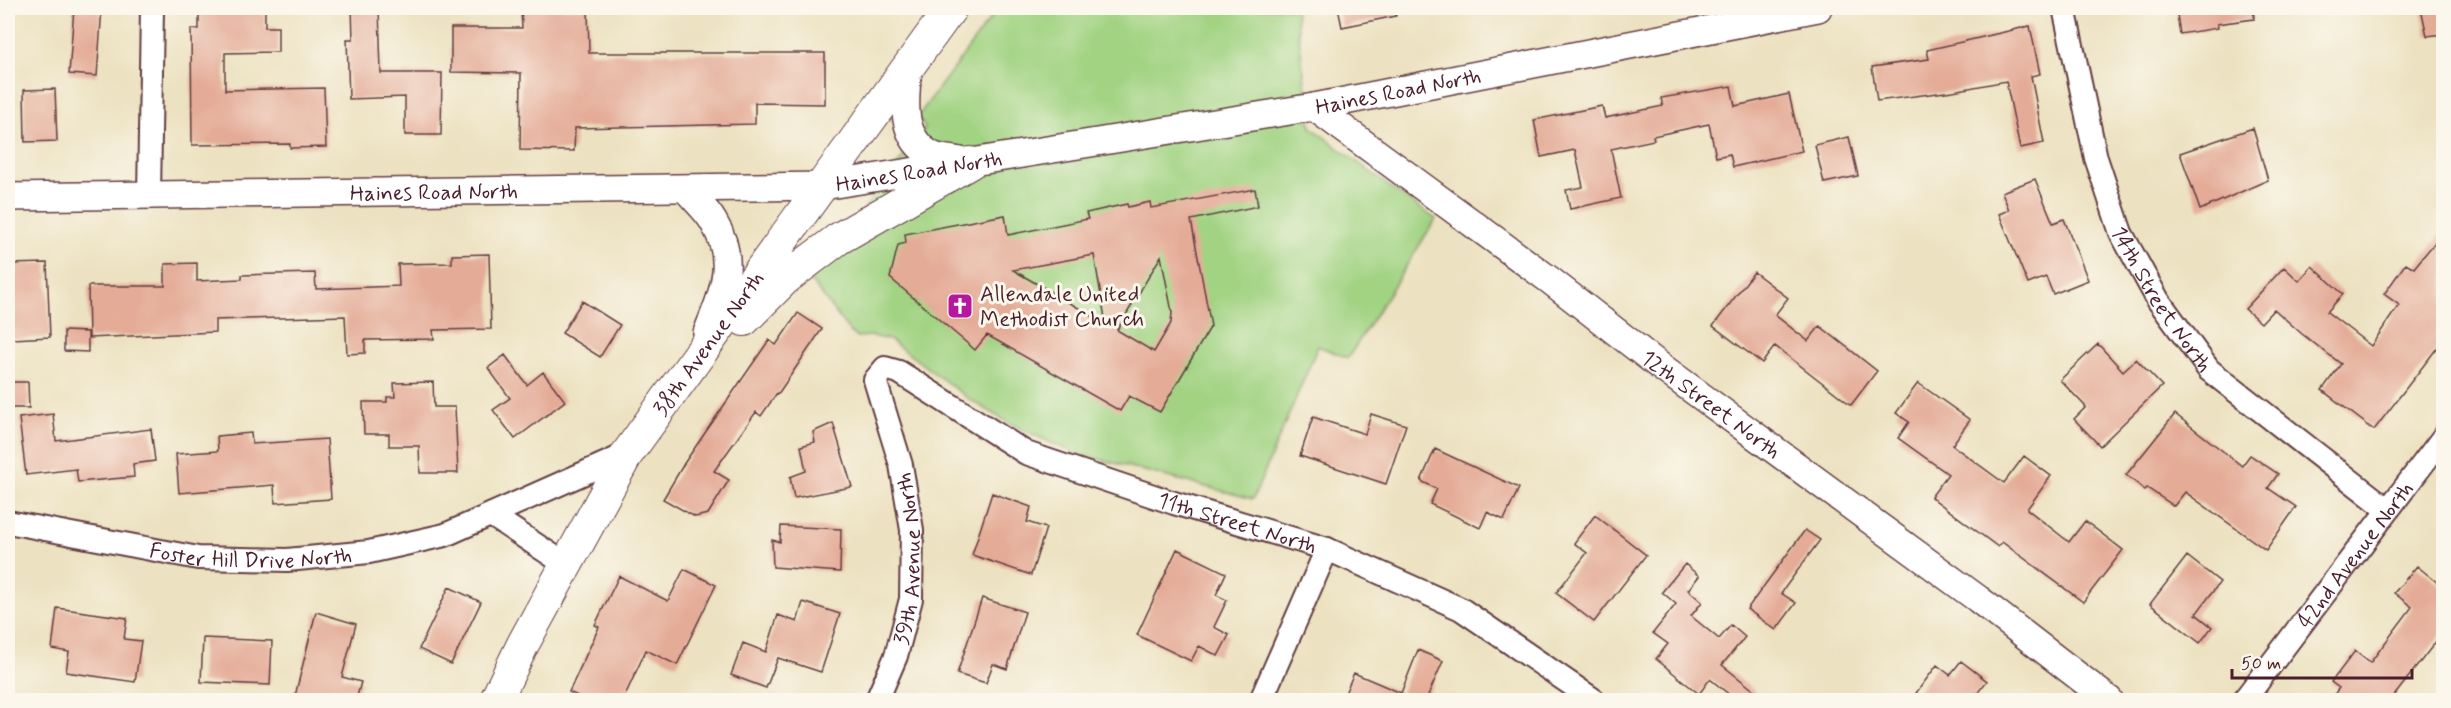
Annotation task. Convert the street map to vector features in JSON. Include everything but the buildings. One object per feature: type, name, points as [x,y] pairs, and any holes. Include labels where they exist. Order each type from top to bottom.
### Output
[{"type":"main road","name":"38th Avenue North","points":[[496,700],[522,644],[627,454],[951,8]]},
{"type":"main road","points":[[699,354],[720,345],[785,279],[838,239],[970,163]]},
{"type":"street","points":[[149,196],[152,8]]},
{"type":"street","name":"Haines Road North","points":[[8,197],[823,186],[1314,107],[1818,8]]},
{"type":"street","name":"14th Street North","points":[[2064,8],[2096,158],[2121,233],[2158,300],[2209,370],[2387,509]]},
{"type":"street","points":[[908,69],[906,124],[917,143],[932,155],[970,163]]},
{"type":"street","name":"12th Street North","points":[[1314,107],[1978,599],[2109,700]]},
{"type":"street","points":[[686,189],[713,220],[727,250],[726,286],[699,354]]},
{"type":"street","name":"11th Street North","points":[[875,380],[885,368],[899,372],[1026,453],[1174,503],[1327,549],[1461,609],[1594,700]]},
{"type":"street","name":"39th Avenue North","points":[[875,380],[901,465],[912,530],[911,599],[896,656],[877,700]]},
{"type":"street","name":"42nd Avenue North","points":[[2244,700],[2444,435]]},
{"type":"street","name":"Foster Hill Drive North","points":[[8,522],[198,558],[287,560],[369,552],[445,535],[627,454]]},
{"type":"street","points":[[491,515],[565,564]]},
{"type":"street","points":[[1261,700],[1327,549]]},
{"type":"green space","points":[[998,8],[1295,8],[1311,127],[1436,219],[1348,358],[1318,346],[1253,499],[1076,453],[1007,422],[969,399],[890,340],[872,336],[857,337],[851,333],[810,280],[925,128],[918,116]]},
{"type":"place","name":"Allendale United Methodist Church","points":[[960,306]]}]
